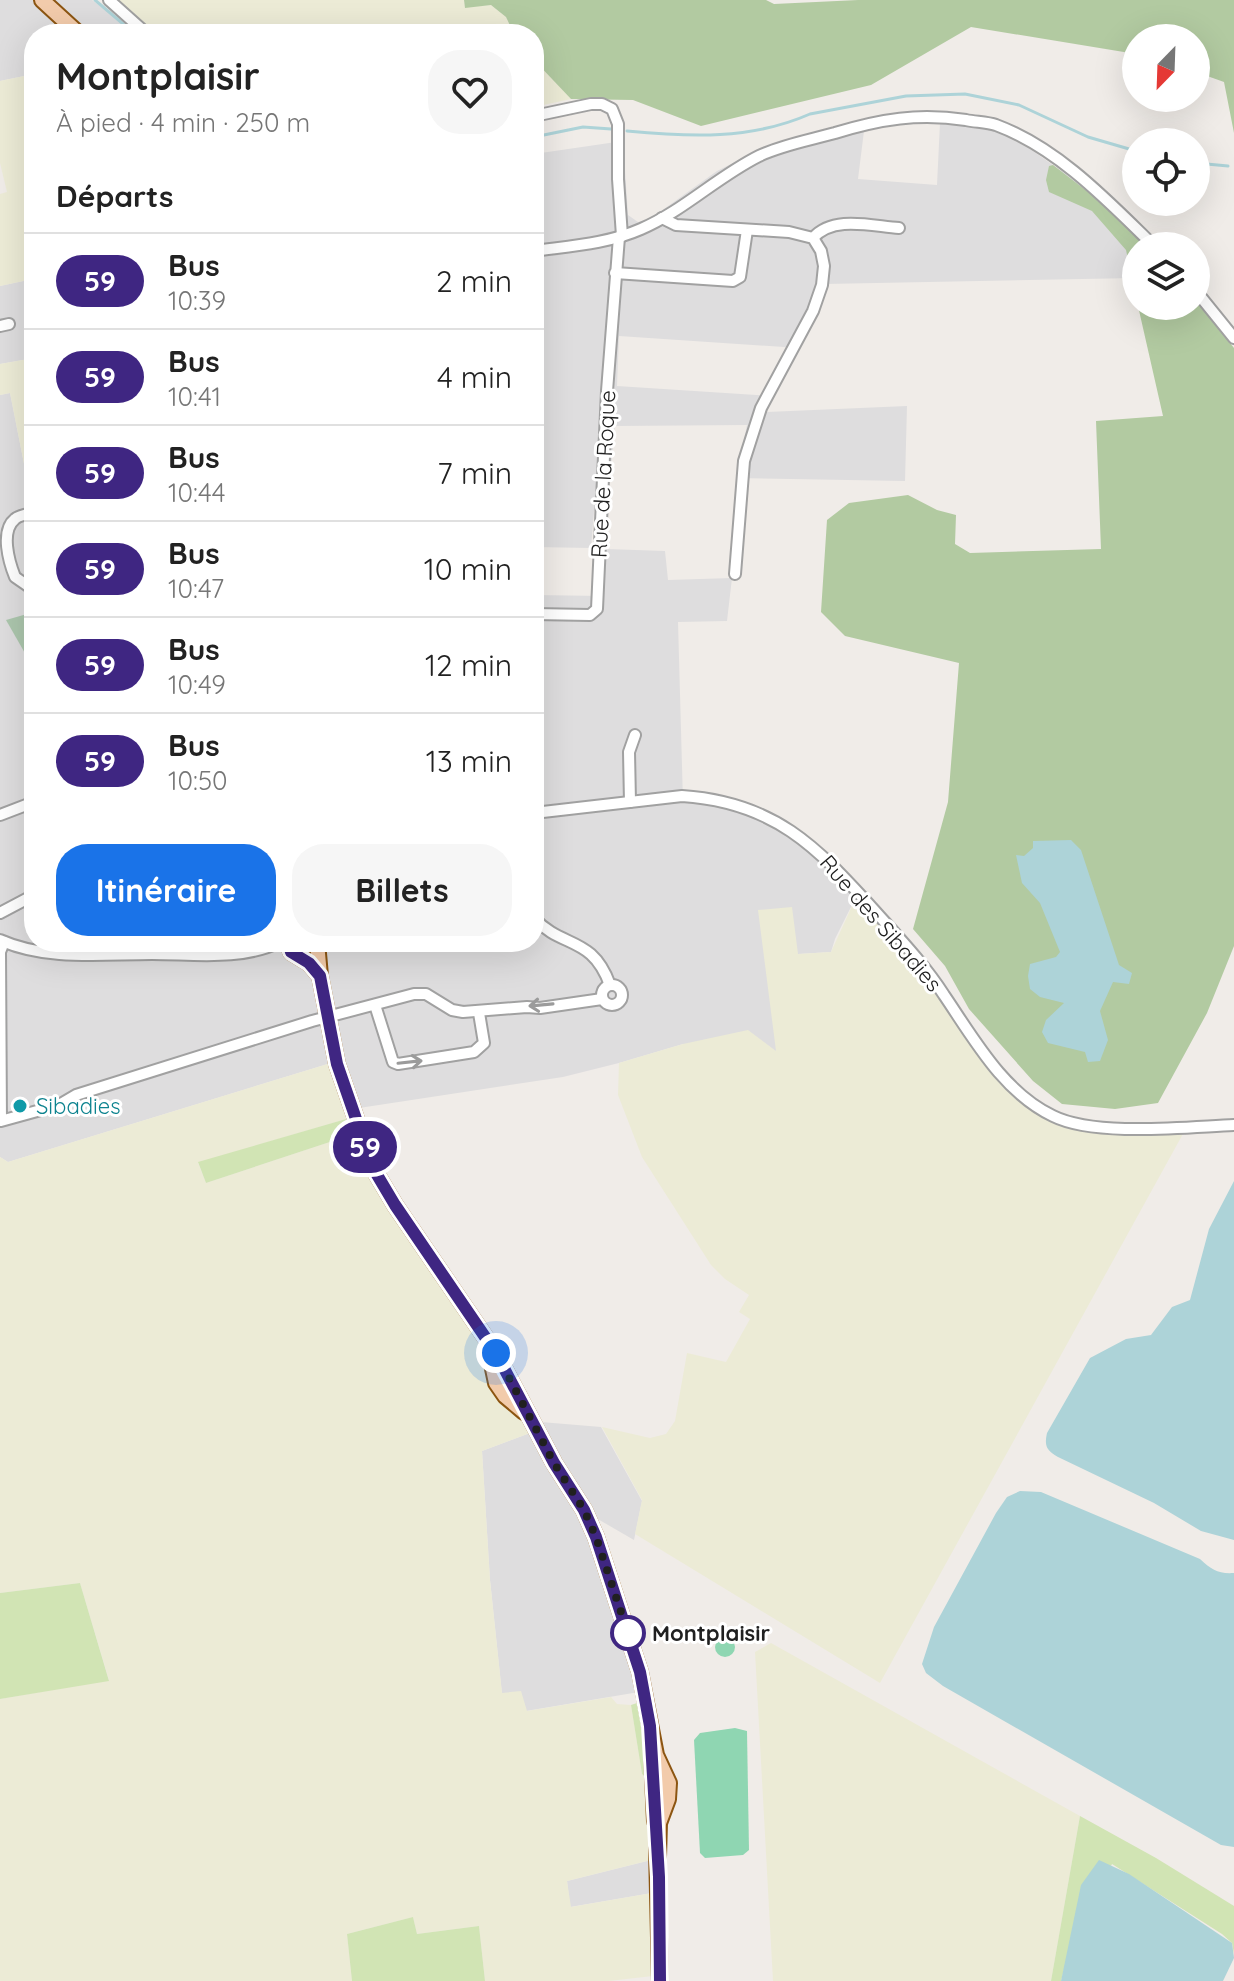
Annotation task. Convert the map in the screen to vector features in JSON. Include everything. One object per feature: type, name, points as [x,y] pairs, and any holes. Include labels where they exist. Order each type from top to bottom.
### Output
[{"type":"main road","points":[[42,0],[68,24]]},
{"type":"main road","points":[[295,952],[310,956],[313,952]]},
{"type":"main road","points":[[295,952],[320,976]]},
{"type":"main road","points":[[318,952],[337,1064],[373,1168],[496,1353],[596,1537],[640,1672],[656,1755],[669,1783],[668,1799],[659,1823],[660,1981]]},
{"type":"street","points":[[109,0],[136,24]]},
{"type":"street","points":[[544,114],[591,104],[602,104],[612,109],[618,124],[620,237]]},
{"type":"street","points":[[544,249],[620,237],[662,218],[721,177],[762,154],[866,123],[916,116],[995,124],[1063,163],[1140,232]]},
{"type":"street","points":[[662,218],[676,225],[789,232],[813,238],[821,251],[824,266],[822,285],[813,311],[761,408],[744,461],[735,574]]},
{"type":"street","points":[[813,238],[836,224],[899,228]]},
{"type":"street","points":[[615,273],[733,281],[740,277],[747,230]]},
{"type":"street","name":"Rue de la Roque","points":[[544,614],[590,615],[597,609],[615,273],[620,237]]},
{"type":"street","points":[[1210,308],[1234,338]]},
{"type":"street","points":[[24,515],[16,517],[8,526],[6,538],[15,577],[24,583]]},
{"type":"street","points":[[630,802],[629,752],[635,735]]},
{"type":"street","name":"Rue des Sibadies","points":[[544,812],[682,796],[704,797],[769,817],[810,843],[829,860],[930,974],[969,1034],[1023,1097],[1055,1117],[1070,1122],[1101,1126],[1234,1125]]},
{"type":"street","points":[[0,815],[24,806]]},
{"type":"street","points":[[0,913],[24,900]]},
{"type":"street","points":[[24,947],[2,941],[0,952],[1,1121],[327,1017],[414,994],[426,994],[452,1010],[479,1013],[602,999],[616,1005],[622,994],[619,988],[610,985],[603,968],[591,953],[544,927]]},
{"type":"street","points":[[53,952],[216,955],[238,952]]},
{"type":"street","points":[[602,999],[602,992],[610,985]]},
{"type":"street","points":[[375,1005],[389,1055],[398,1064],[474,1052],[484,1043],[479,1013]]},
{"type":"shaded area","points":[[0,0],[92,0],[124,24],[24,24],[24,76],[0,81]]},
{"type":"shaded area","points":[[940,123],[969,124],[996,131],[1030,149],[1090,191],[1122,242],[1122,278],[825,284],[799,348],[619,336],[617,386],[772,396],[767,412],[907,406],[905,481],[736,478],[747,425],[615,426],[607,510],[594,511],[591,548],[544,547],[544,153],[623,141],[628,215],[638,222],[650,219],[717,171],[751,154],[864,131],[858,179],[937,185]]},
{"type":"shaded area","points":[[24,281],[24,360],[0,364],[0,286]]},
{"type":"shaded area","points":[[10,393],[24,464],[24,952],[544,952],[544,595],[603,596],[606,549],[665,551],[668,580],[732,578],[727,621],[678,622],[683,802],[718,806],[771,824],[807,846],[857,895],[831,952],[798,954],[776,1051],[683,1044],[563,1077],[346,1110],[331,1063],[8,1162],[0,1157],[0,395]]},
{"type":"shaded area","points":[[541,1422],[601,1427],[642,1501],[634,1540],[596,1518],[582,1524],[629,1654],[639,1692],[526,1711],[502,1694],[490,1580],[482,1451],[530,1433]]},
{"type":"shaded area","points":[[651,1860],[652,1893],[570,1907],[567,1881]]},
{"type":"green space","points":[[116,0],[464,0],[465,7],[491,5],[506,17],[509,24],[143,24]]},
{"type":"green space","points":[[464,0],[766,0],[774,4],[858,0],[1234,0],[1234,133],[1224,82],[1210,77],[1210,24],[1122,24],[1122,52],[971,27],[871,85],[701,126],[633,100],[571,99],[544,71],[544,24],[509,24],[506,17],[491,5],[465,8]]},
{"type":"green space","points":[[544,70],[546,72],[571,99],[544,105]]},
{"type":"green space","points":[[24,76],[24,281],[0,286],[0,194],[7,192],[0,163],[0,81]]},
{"type":"green space","points":[[1053,165],[1109,208],[1133,232],[1122,232],[1122,245],[1092,211],[1049,192],[1046,180],[1049,166]]},
{"type":"green space","points":[[1210,318],[1234,348],[1234,946],[1207,1013],[1158,1103],[1115,1109],[1062,1104],[1033,1081],[969,1009],[945,966],[913,929],[948,802],[959,663],[845,636],[821,612],[827,520],[849,503],[908,495],[937,510],[956,515],[955,544],[970,553],[1101,549],[1096,421],[1163,416],[1141,320]]},
{"type":"green space","points":[[24,360],[24,464],[10,393],[0,395],[0,364]]},
{"type":"green space","points":[[24,615],[24,652],[6,620]]},
{"type":"green space","points":[[857,895],[911,956],[996,1072],[1054,1120],[1184,1132],[880,1683],[635,1534],[642,1500],[602,1427],[650,1438],[666,1434],[675,1421],[687,1353],[726,1362],[750,1319],[739,1312],[749,1295],[711,1265],[642,1157],[618,1095],[619,1063],[683,1044],[748,1030],[776,1051],[758,910],[792,907],[798,954],[831,952]]},
{"type":"green space","points":[[331,1063],[346,1119],[198,1163],[206,1183],[351,1135],[366,1172],[472,1330],[485,1356],[487,1378],[495,1394],[519,1417],[530,1433],[482,1451],[490,1580],[502,1693],[521,1691],[527,1711],[611,1697],[617,1704],[631,1705],[642,1774],[648,1779],[651,1860],[567,1881],[571,1907],[652,1893],[653,1976],[609,1981],[485,1981],[479,1926],[417,1934],[413,1917],[347,1934],[352,1981],[0,1981],[0,1699],[109,1680],[80,1583],[0,1593],[0,1157],[8,1162]]},
{"type":"green space","points":[[346,1119],[351,1135],[206,1183],[198,1162]]},
{"type":"green space","points":[[80,1583],[109,1681],[0,1699],[0,1593]]},
{"type":"green space","points":[[725,1637],[732,1640],[735,1647],[732,1654],[725,1657],[718,1654],[715,1647],[718,1640]]},
{"type":"green space","points":[[771,1643],[1080,1816],[1051,1981],[773,1981],[755,1652]]},
{"type":"green space","points":[[640,1702],[648,1779],[642,1774],[631,1705]]},
{"type":"green space","points":[[735,1728],[747,1731],[749,1850],[743,1855],[705,1858],[700,1853],[694,1740],[700,1733]]},
{"type":"green space","points":[[1080,1816],[1234,1906],[1234,1954],[1232,1943],[1222,1934],[1112,1864],[1071,1943],[1061,1981],[1051,1981]]},
{"type":"green space","points":[[413,1917],[417,1934],[479,1926],[485,1981],[352,1981],[347,1934]]},
{"type":"water","points":[[1071,840],[1081,850],[1119,965],[1132,973],[1129,984],[1113,982],[1100,1011],[1108,1040],[1100,1061],[1088,1062],[1085,1052],[1048,1043],[1042,1032],[1046,1020],[1064,1003],[1040,997],[1030,989],[1028,976],[1030,964],[1056,957],[1060,952],[1040,903],[1022,883],[1016,855],[1024,856],[1033,848],[1033,841]]},
{"type":"water","points":[[1234,1181],[1234,1540],[1201,1531],[1154,1503],[1058,1457],[1049,1450],[1046,1442],[1047,1433],[1090,1358],[1126,1339],[1151,1335],[1172,1307],[1190,1300],[1209,1229]]},
{"type":"water","points":[[1020,1491],[1041,1492],[1200,1559],[1216,1570],[1234,1573],[1234,1847],[1221,1845],[943,1686],[926,1673],[922,1664],[934,1627],[996,1513],[1007,1497]]},
{"type":"water","points":[[1099,1860],[1129,1874],[1232,1943],[1234,1958],[1223,1981],[1061,1981],[1081,1885]]},
{"type":"waterway","points":[[95,0],[123,24]]},
{"type":"waterway","points":[[627,131],[674,135],[743,132],[810,114],[906,96],[965,94],[1019,105],[1088,137],[1122,147]]},
{"type":"waterway","points":[[544,135],[583,127],[611,129]]},
{"type":"waterway","points":[[1210,164],[1228,166]]},
{"type":"bus line","name":"59","points":[[291,952],[309,963],[320,976],[337,1064],[373,1168],[496,1353],[596,1537],[640,1672],[650,1726],[659,1877],[660,1981]]},
{"type":"place","name":"Sibadies","points":[[20,1106]]},
{"type":"place","name":"Montplaisir","points":[[628,1633]]},
{"type":"route","points":[[496,1353],[554,1463],[584,1510],[628,1633]]}]
